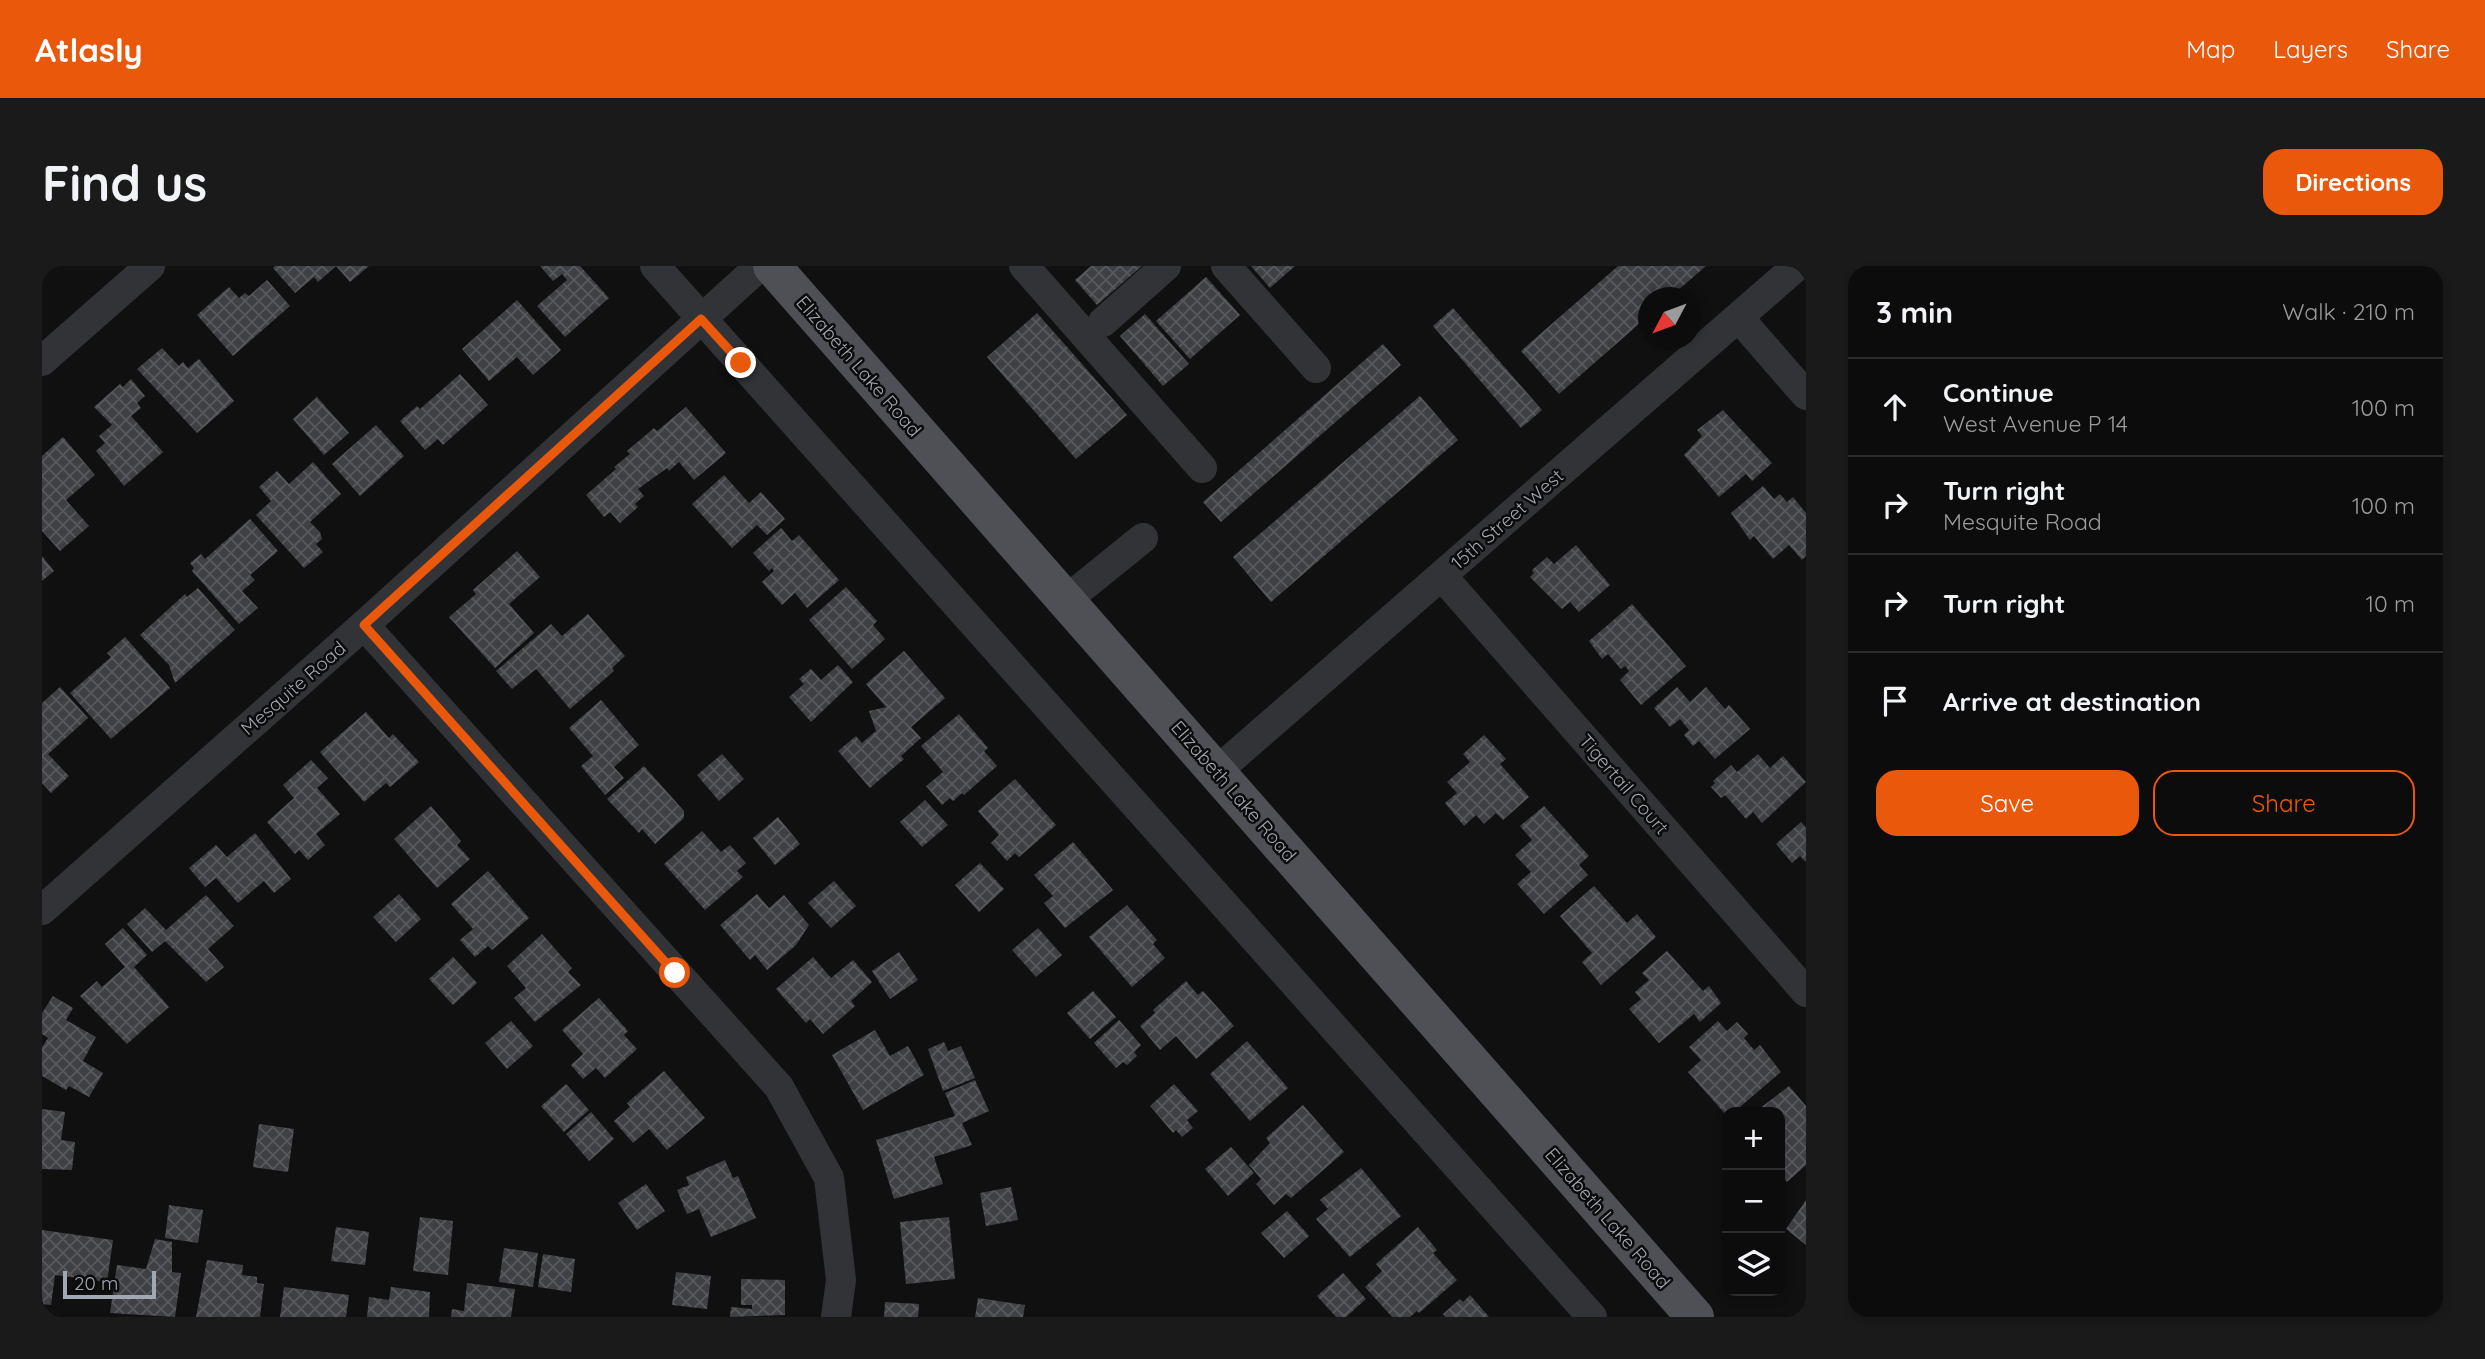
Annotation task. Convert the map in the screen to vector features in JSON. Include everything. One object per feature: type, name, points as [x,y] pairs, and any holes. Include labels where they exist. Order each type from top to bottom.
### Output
[{"type":"main road","name":"Elizabeth Lake Road","points":[[772,266],[1695,1317]]},
{"type":"street","points":[[42,361],[150,266]]},
{"type":"street","points":[[655,266],[1592,1317]]},
{"type":"street","name":"Mesquite Road","points":[[42,909],[364,625],[760,266]]},
{"type":"street","points":[[1024,266],[1202,468]]},
{"type":"street","points":[[1103,322],[1166,266]]},
{"type":"street","points":[[1226,266],[1316,368]]},
{"type":"street","name":"15th Street West","points":[[1217,771],[1797,266]]},
{"type":"street","points":[[1739,318],[1806,395]]},
{"type":"street","points":[[1065,600],[1143,538]]},
{"type":"street","name":"Tigertail Court","points":[[1441,576],[1806,992]]},
{"type":"street","points":[[364,625],[779,1087],[829,1178],[841,1280],[836,1317]]},
{"type":"building","points":[[336,266],[318,282],[314,277],[295,293],[273,268]]},
{"type":"building","points":[[336,266],[369,266],[350,282]]},
{"type":"building","points":[[540,266],[580,266],[609,298],[565,337],[537,306],[567,280],[562,274],[553,281]]},
{"type":"building","points":[[1091,266],[1142,266],[1097,305],[1075,280]]},
{"type":"building","points":[[1251,266],[1295,266],[1270,288]]},
{"type":"building","points":[[1618,266],[1706,266],[1682,287],[1638,287],[1638,325],[1559,394],[1521,351]]},
{"type":"building","points":[[1206,277],[1240,315],[1190,359],[1156,321]]},
{"type":"building","points":[[267,280],[290,306],[233,356],[197,315],[229,287],[239,298],[245,293],[249,296]]},
{"type":"building","points":[[517,300],[561,350],[533,375],[517,357],[489,381],[462,349]]},
{"type":"building","points":[[1453,308],[1542,410],[1521,428],[1433,326]]},
{"type":"building","points":[[1037,313],[1127,415],[1076,459],[987,357]]},
{"type":"building","points":[[1145,314],[1189,364],[1163,386],[1120,336]]},
{"type":"building","points":[[1383,344],[1401,365],[1221,522],[1203,502]]},
{"type":"building","points":[[162,348],[179,366],[183,362],[188,368],[199,359],[234,401],[197,433],[137,369]]},
{"type":"building","points":[[460,374],[488,405],[443,445],[438,439],[425,450],[400,421],[417,406],[420,409]]},
{"type":"building","points":[[131,379],[145,396],[137,403],[141,408],[131,416],[163,452],[124,486],[96,451],[105,443],[99,436],[112,425],[94,407],[120,384],[123,387]]},
{"type":"building","points":[[1420,396],[1458,440],[1271,602],[1233,557]]},
{"type":"building","points":[[317,397],[349,433],[324,455],[293,419]]},
{"type":"building","points":[[686,407],[726,453],[694,480],[679,462],[669,471],[667,468],[638,489],[644,496],[635,504],[638,507],[620,523],[610,512],[604,517],[586,495],[630,454],[627,451],[654,428],[657,431]]},
{"type":"building","points":[[1723,410],[1772,463],[1752,481],[1746,474],[1719,497],[1684,455],[1702,436],[1697,430]]},
{"type":"building","points":[[376,425],[404,456],[360,496],[332,464]]},
{"type":"building","points":[[63,437],[95,475],[66,500],[89,526],[60,551],[42,531],[42,456]]},
{"type":"building","points":[[313,462],[341,494],[310,522],[320,532],[322,539],[316,544],[323,552],[304,568],[256,515],[271,501],[259,487],[277,471],[289,484]]},
{"type":"building","points":[[724,475],[749,503],[761,492],[785,519],[767,535],[757,525],[732,548],[692,504]]},
{"type":"building","points":[[1763,486],[1774,499],[1780,494],[1787,502],[1793,497],[1806,513],[1806,556],[1802,560],[1789,545],[1773,559],[1754,536],[1750,540],[1731,513]]},
{"type":"building","points":[[250,519],[278,551],[250,575],[255,580],[242,591],[258,608],[239,624],[192,571],[194,568],[190,563],[201,554],[205,559]]},
{"type":"building","points":[[781,528],[792,541],[799,535],[839,580],[807,608],[795,593],[782,605],[762,582],[774,571],[772,568],[769,571],[753,553]]},
{"type":"building","points":[[1576,545],[1610,585],[1579,612],[1570,602],[1562,609],[1530,577],[1534,573],[1532,570],[1547,557],[1554,564]]},
{"type":"building","points":[[517,551],[540,577],[509,604],[534,633],[495,668],[449,617],[476,594],[473,590]]},
{"type":"building","points":[[42,556],[54,571],[42,581]]},
{"type":"building","points":[[846,587],[877,621],[873,625],[885,639],[852,669],[809,620]]},
{"type":"building","points":[[198,588],[235,630],[175,683],[169,665],[140,635],[185,594],[187,597]]},
{"type":"building","points":[[1632,604],[1686,666],[1641,705],[1620,680],[1629,671],[1625,666],[1621,669],[1608,654],[1602,659],[1589,641]]},
{"type":"building","points":[[588,614],[625,656],[612,668],[614,671],[570,709],[536,669],[512,689],[496,671],[551,624],[562,636]]},
{"type":"building","points":[[125,637],[170,688],[111,739],[70,693],[111,657],[107,653]]},
{"type":"building","points":[[904,651],[945,698],[911,727],[921,738],[901,756],[904,759],[870,788],[838,751],[856,736],[862,743],[876,731],[869,711],[886,707],[866,684]]},
{"type":"building","points":[[838,665],[853,682],[811,722],[789,697],[804,684],[799,679],[811,669],[821,680]]},
{"type":"building","points":[[60,687],[88,718],[48,754],[69,776],[51,793],[42,783],[42,703]]},
{"type":"building","points":[[1677,687],[1690,702],[1706,687],[1725,709],[1729,705],[1750,729],[1715,759],[1699,741],[1693,746],[1684,735],[1689,730],[1680,719],[1670,727],[1654,708]]},
{"type":"building","points":[[601,700],[639,745],[614,767],[624,778],[605,795],[581,766],[593,756],[569,728]]},
{"type":"building","points":[[366,712],[389,738],[393,734],[419,762],[390,787],[386,783],[364,802],[320,752]]},
{"type":"building","points":[[959,714],[988,748],[984,751],[997,766],[964,795],[962,793],[953,801],[950,798],[942,805],[926,786],[943,772],[921,746]]},
{"type":"building","points":[[1484,735],[1506,759],[1500,764],[1529,797],[1503,820],[1496,813],[1484,824],[1476,815],[1464,826],[1445,803],[1457,793],[1447,782],[1470,762],[1463,754]]},
{"type":"building","points":[[722,754],[744,779],[719,801],[697,775]]},
{"type":"building","points":[[1758,754],[1770,768],[1783,756],[1806,782],[1762,823],[1753,812],[1746,819],[1725,795],[1721,798],[1711,787],[1715,783],[1713,781],[1731,765],[1737,772]]},
{"type":"building","points":[[311,760],[328,778],[317,788],[340,814],[316,834],[325,845],[308,860],[299,850],[295,854],[267,822],[294,798],[283,785]]},
{"type":"building","points":[[644,766],[684,811],[684,818],[655,844],[642,829],[639,833],[607,799]]},
{"type":"building","points":[[1015,779],[1056,825],[1019,857],[1015,853],[1007,861],[991,843],[999,835],[978,811]]},
{"type":"building","points":[[925,800],[948,825],[922,847],[900,822]]},
{"type":"building","points":[[431,806],[461,841],[457,845],[470,859],[437,888],[394,839]]},
{"type":"building","points":[[1544,806],[1589,856],[1579,865],[1588,875],[1544,914],[1517,884],[1531,872],[1515,855],[1532,840],[1520,826]]},
{"type":"building","points":[[778,817],[800,844],[775,865],[753,838]]},
{"type":"building","points":[[1801,822],[1806,828],[1806,862],[1800,856],[1792,863],[1776,844]]},
{"type":"building","points":[[702,831],[721,852],[730,845],[746,863],[737,871],[743,877],[705,910],[664,864]]},
{"type":"building","points":[[255,833],[291,879],[274,893],[264,881],[238,903],[216,878],[205,887],[189,868],[216,845],[227,857]]},
{"type":"building","points":[[1073,842],[1113,890],[1065,928],[1044,903],[1053,896],[1034,875]]},
{"type":"building","points":[[980,863],[1004,889],[979,912],[955,885]]},
{"type":"building","points":[[488,871],[529,918],[492,950],[488,946],[475,957],[460,940],[473,929],[451,904]]},
{"type":"building","points":[[834,881],[856,906],[831,928],[808,903]]},
{"type":"building","points":[[1594,886],[1627,923],[1637,914],[1656,937],[1601,985],[1582,962],[1592,953],[1560,916]]},
{"type":"building","points":[[399,894],[421,919],[396,942],[373,917]]},
{"type":"building","points":[[757,894],[769,908],[784,895],[809,925],[796,945],[767,970],[755,955],[750,960],[720,925]]},
{"type":"building","points":[[206,895],[234,926],[208,949],[224,967],[206,982],[165,941],[152,952],[127,924],[145,908],[166,930]]},
{"type":"building","points":[[1127,905],[1157,940],[1153,944],[1165,958],[1132,987],[1089,937]]},
{"type":"building","points":[[123,928],[147,955],[134,967],[169,1007],[127,1044],[80,996],[97,981],[102,987],[125,967],[105,944]]},
{"type":"building","points":[[1038,928],[1062,955],[1036,977],[1012,950]]},
{"type":"building","points":[[542,934],[572,968],[568,972],[581,985],[535,1022],[514,998],[526,988],[507,966]]},
{"type":"building","points":[[1667,951],[1703,991],[1709,986],[1721,1003],[1700,1022],[1694,1014],[1659,1043],[1629,1009],[1641,999],[1635,992],[1649,980],[1642,973]]},
{"type":"building","points":[[899,952],[918,980],[890,999],[872,971]]},
{"type":"building","points":[[453,957],[477,983],[453,1005],[429,979]]},
{"type":"building","points":[[813,957],[831,978],[853,960],[872,982],[851,1001],[855,1006],[823,1034],[810,1019],[806,1023],[776,989]]},
{"type":"building","points":[[1186,981],[1198,995],[1203,991],[1234,1026],[1196,1059],[1176,1036],[1160,1050],[1140,1026],[1155,1013],[1153,1010]]},
{"type":"building","points":[[1093,991],[1116,1017],[1090,1039],[1067,1013]]},
{"type":"building","points":[[53,996],[73,1008],[66,1020],[96,1037],[83,1061],[103,1073],[89,1097],[69,1086],[66,1090],[42,1076],[42,1047],[48,1038],[42,1034],[42,1013]]},
{"type":"building","points":[[599,998],[628,1031],[624,1035],[637,1049],[605,1078],[596,1068],[583,1079],[571,1065],[583,1054],[562,1030]]},
{"type":"building","points":[[1119,1020],[1141,1045],[1134,1052],[1137,1056],[1127,1065],[1123,1062],[1116,1068],[1094,1043]]},
{"type":"building","points":[[511,1021],[533,1046],[507,1069],[485,1043]]},
{"type":"building","points":[[1718,1021],[1727,1031],[1737,1022],[1748,1034],[1744,1038],[1754,1050],[1760,1045],[1781,1072],[1740,1107],[1722,1107],[1722,1110],[1688,1072],[1701,1060],[1689,1047]]},
{"type":"building","points":[[875,1030],[890,1056],[908,1046],[924,1075],[863,1110],[832,1055]]},
{"type":"building","points":[[1247,1041],[1288,1088],[1250,1121],[1210,1074]]},
{"type":"building","points":[[944,1042],[948,1051],[961,1046],[975,1078],[943,1091],[928,1049]]},
{"type":"building","points":[[664,1071],[705,1118],[667,1150],[649,1129],[633,1143],[614,1121],[630,1107],[627,1103]]},
{"type":"building","points":[[975,1080],[989,1111],[962,1123],[972,1145],[934,1157],[943,1184],[894,1199],[876,1140],[955,1116],[945,1093]]},
{"type":"building","points":[[566,1084],[589,1110],[564,1132],[541,1106]]},
{"type":"building","points":[[1174,1084],[1198,1111],[1187,1120],[1193,1128],[1182,1137],[1176,1130],[1173,1133],[1150,1106]]},
{"type":"building","points":[[1789,1086],[1806,1106],[1806,1165],[1787,1182],[1785,1107],[1762,1107]]},
{"type":"building","points":[[1303,1105],[1344,1152],[1291,1198],[1286,1194],[1274,1205],[1256,1184],[1261,1179],[1249,1165],[1270,1143],[1266,1138]]},
{"type":"building","points":[[42,1109],[65,1112],[61,1140],[75,1142],[72,1170],[42,1169]]},
{"type":"building","points":[[591,1112],[614,1139],[589,1161],[566,1134]]},
{"type":"building","points":[[259,1124],[294,1129],[288,1172],[253,1167]]},
{"type":"building","points":[[1231,1147],[1254,1173],[1228,1196],[1205,1169]]},
{"type":"building","points":[[725,1160],[733,1178],[738,1176],[756,1218],[711,1237],[699,1209],[687,1214],[677,1190],[689,1185],[686,1177]]},
{"type":"building","points":[[1361,1168],[1401,1216],[1350,1257],[1316,1219],[1328,1209],[1320,1200]]},
{"type":"building","points":[[646,1184],[665,1211],[637,1230],[618,1203]]},
{"type":"building","points":[[1011,1187],[1018,1220],[986,1226],[980,1193]]},
{"type":"building","points":[[1806,1200],[1806,1245],[1786,1229]]},
{"type":"building","points":[[169,1205],[203,1210],[198,1243],[165,1238]]},
{"type":"building","points":[[1287,1211],[1309,1236],[1284,1258],[1261,1233]]},
{"type":"building","points":[[420,1217],[453,1221],[448,1275],[413,1271]]},
{"type":"building","points":[[949,1217],[955,1279],[906,1284],[900,1222]]},
{"type":"building","points":[[336,1227],[369,1232],[365,1265],[331,1261]]},
{"type":"building","points":[[1418,1227],[1437,1250],[1433,1253],[1457,1280],[1419,1313],[1417,1311],[1410,1317],[1392,1317],[1365,1287],[1382,1271],[1376,1264]]},
{"type":"building","points":[[42,1230],[113,1240],[107,1282],[55,1275],[51,1305],[42,1304]]},
{"type":"building","points":[[155,1239],[172,1242],[172,1272],[181,1273],[175,1317],[110,1313],[117,1265],[146,1269]]},
{"type":"building","points":[[504,1248],[538,1253],[533,1287],[499,1282]]},
{"type":"building","points":[[543,1254],[575,1259],[571,1292],[538,1287]]},
{"type":"building","points":[[207,1260],[243,1265],[242,1275],[257,1277],[257,1283],[264,1284],[260,1317],[196,1317]]},
{"type":"building","points":[[676,1272],[711,1276],[707,1309],[672,1305]]},
{"type":"building","points":[[1343,1273],[1366,1299],[1346,1317],[1336,1317],[1317,1296]]},
{"type":"building","points":[[741,1279],[785,1280],[785,1315],[730,1317],[731,1307],[752,1309],[752,1305],[741,1305]]},
{"type":"building","points":[[467,1283],[515,1289],[511,1317],[451,1317],[452,1309],[464,1311]]},
{"type":"building","points":[[284,1287],[349,1295],[346,1317],[280,1317]]},
{"type":"building","points":[[391,1287],[430,1292],[429,1317],[367,1317],[369,1297],[389,1300]]},
{"type":"building","points":[[1470,1295],[1489,1317],[1445,1317],[1443,1314],[1460,1299],[1463,1302]]},
{"type":"building","points":[[978,1298],[1025,1305],[1023,1317],[975,1317]]},
{"type":"building","points":[[885,1302],[919,1304],[918,1317],[884,1317]]},
{"type":"route","points":[[675,973],[364,625],[701,319],[741,363]]}]
